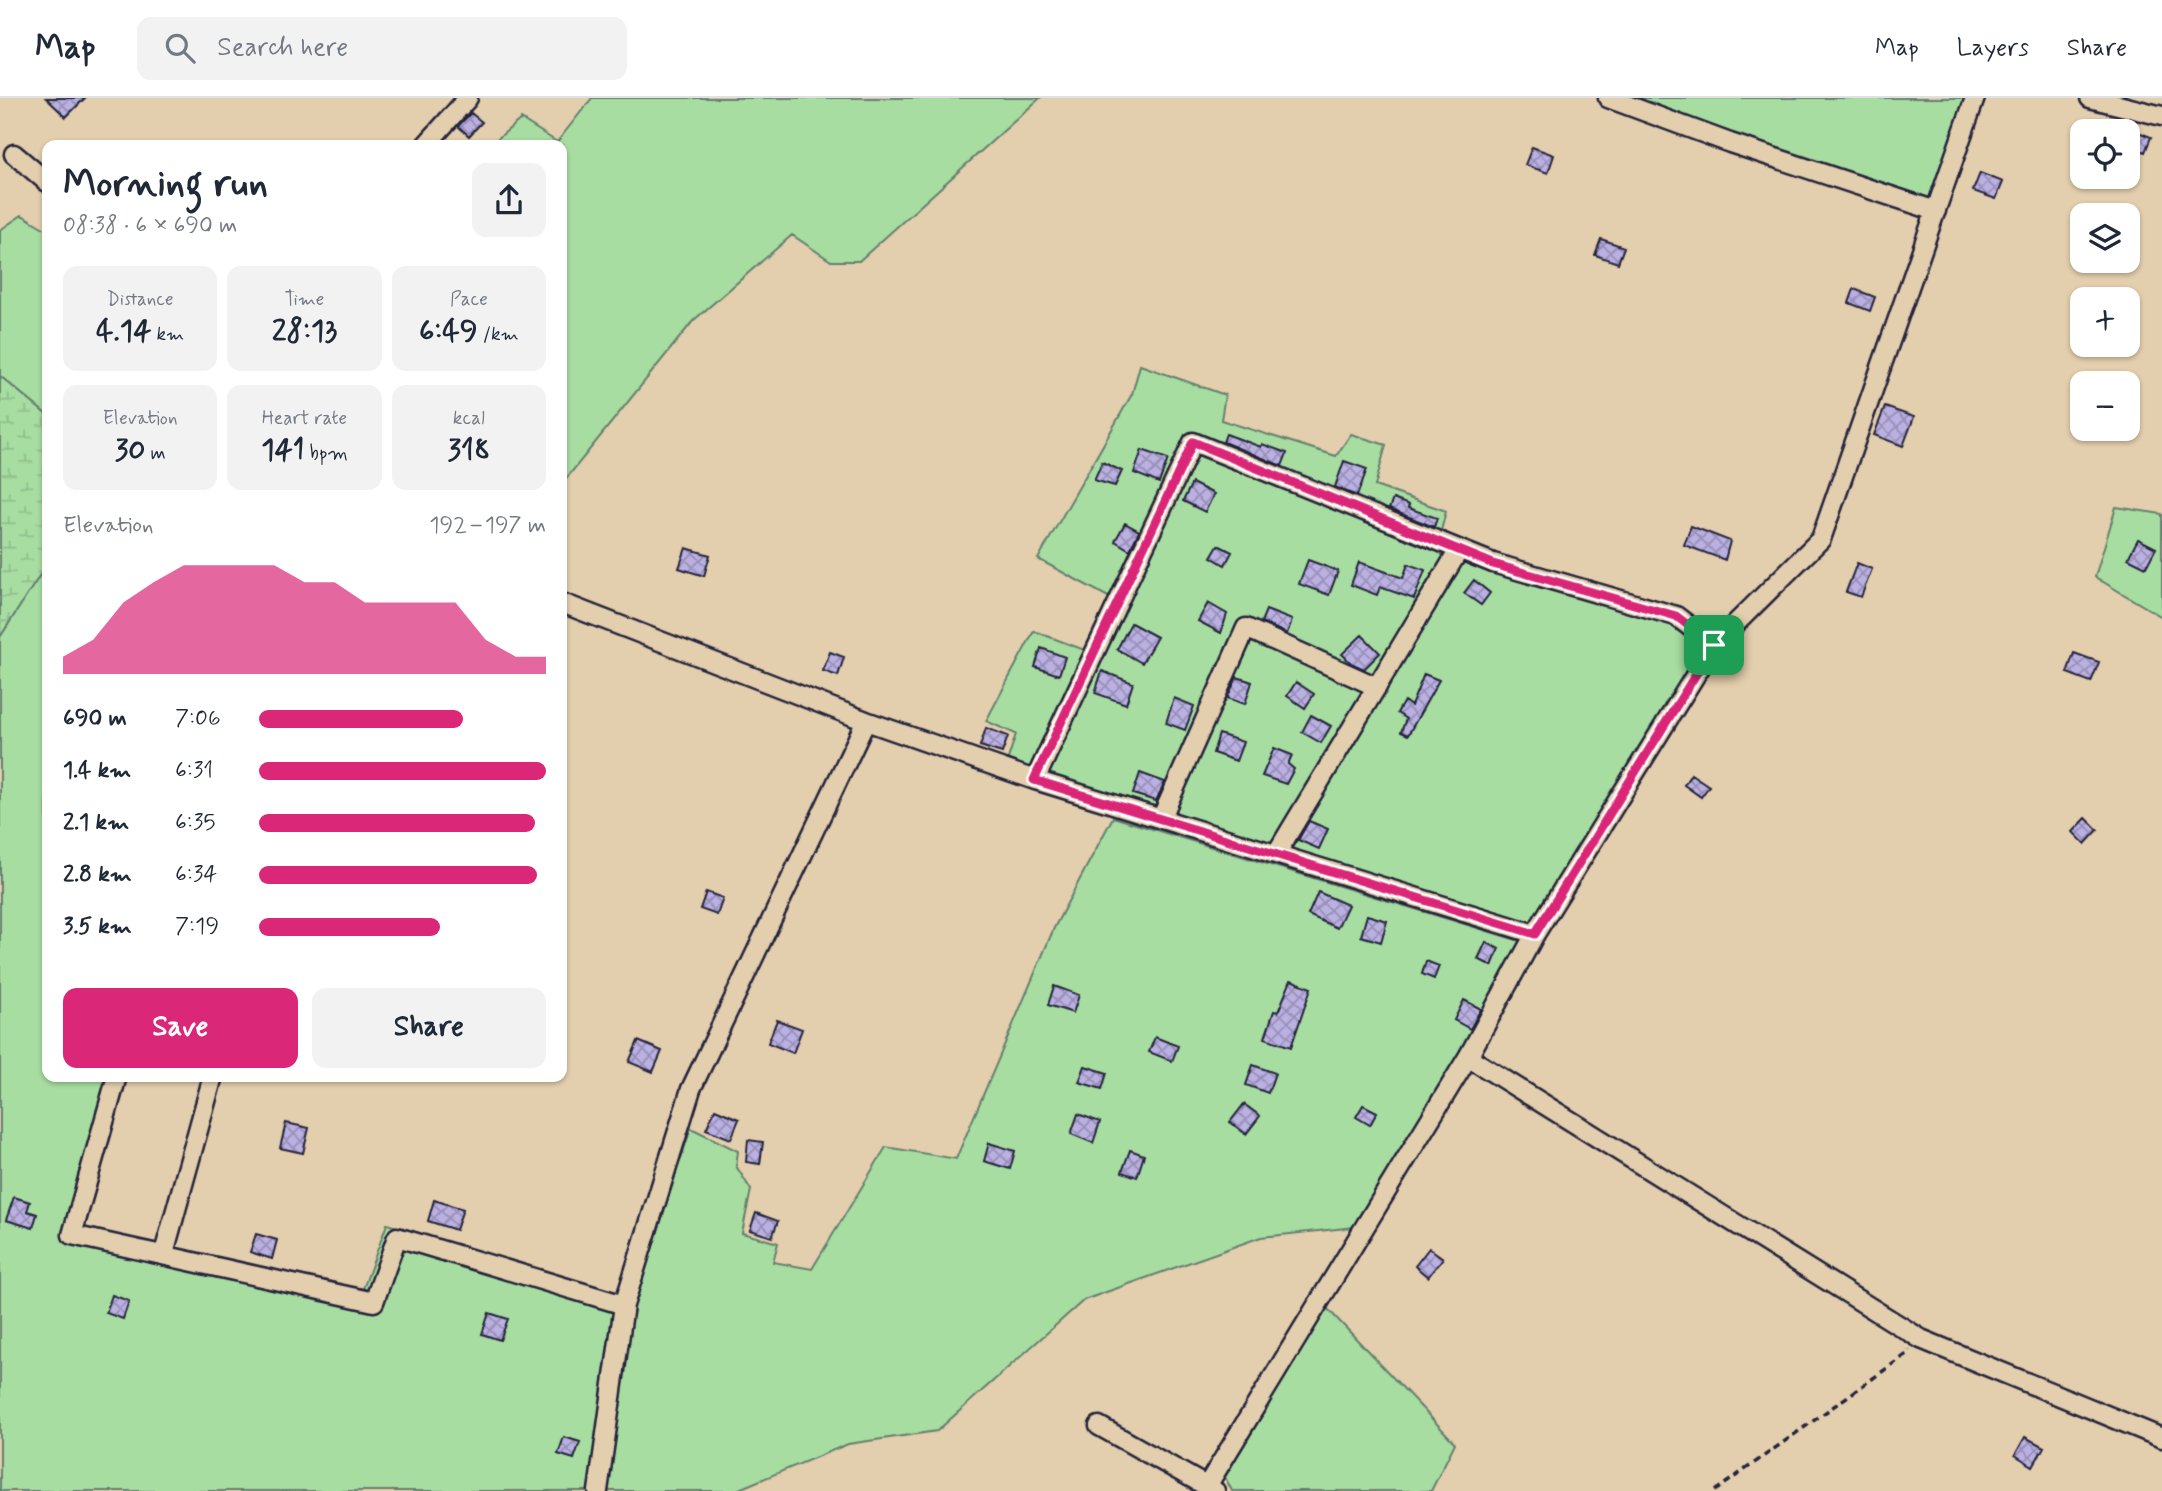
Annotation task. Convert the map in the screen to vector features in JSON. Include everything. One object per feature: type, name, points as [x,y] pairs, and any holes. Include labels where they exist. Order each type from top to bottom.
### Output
[{"type":"street","points":[[430,140],[468,98]]},
{"type":"street","points":[[1608,98],[1730,143],[1936,211]]},
{"type":"street","points":[[1099,1426],[1211,1489],[1468,1057],[1535,934],[1714,645],[1821,539],[1975,98]]},
{"type":"street","points":[[2090,98],[2162,116]]},
{"type":"street","points":[[14,154],[42,178]]},
{"type":"street","points":[[1034,780],[1193,442],[1493,564],[1676,616],[1714,645]]},
{"type":"street","points":[[1276,854],[1460,550]]},
{"type":"street","points":[[567,605],[866,721],[1034,780],[1535,934]]},
{"type":"street","points":[[1161,819],[1246,628],[1377,687]]},
{"type":"street","points":[[598,1491],[624,1305],[691,1089],[866,721]]},
{"type":"street","points":[[1468,1057],[1914,1335],[2162,1438]]},
{"type":"street","points":[[115,1082],[72,1235],[374,1302],[397,1237],[624,1305]]},
{"type":"street","points":[[164,1254],[211,1082]]},
{"type":"path","points":[[1715,1491],[1907,1354],[1914,1335]]},
{"type":"green space","points":[[592,98],[1040,98],[859,261],[831,261],[792,235],[693,321],[567,478],[567,140],[559,140]]},
{"type":"green space","points":[[1629,98],[1968,98],[1934,201]]},
{"type":"green space","points":[[521,119],[554,140],[496,140]]},
{"type":"green space","points":[[22,215],[42,227],[42,411],[0,376],[0,230]]},
{"type":"green space","points":[[1140,365],[1225,395],[1221,420],[1336,456],[1351,434],[1386,445],[1375,486],[1446,511],[1440,535],[1500,561],[1680,608],[1717,633],[1532,923],[1045,778],[1007,762],[1016,734],[986,721],[1034,631],[1103,657],[1127,603],[1112,599],[1038,559],[1132,394]]},
{"type":"green space","points":[[0,376],[42,411],[42,572],[0,637]]},
{"type":"green space","points":[[2116,507],[2162,514],[2162,617],[2095,577]]},
{"type":"green space","points":[[42,572],[42,1082],[123,1082],[84,1228],[363,1289],[387,1224],[620,1293],[593,1491],[0,1491],[0,637]]},
{"type":"green space","points":[[1113,817],[1520,941],[1484,1017],[1355,1227],[1261,1237],[1084,1300],[937,1431],[848,1444],[734,1491],[606,1491],[633,1306],[691,1128],[738,1151],[736,1166],[751,1190],[742,1233],[778,1243],[773,1262],[812,1269],[886,1147],[956,1159],[1054,928]]},
{"type":"green space","points":[[1326,1307],[1455,1443],[1431,1491],[1232,1491],[1225,1477]]},
{"type":"building","points":[[46,98],[85,98],[66,117]]},
{"type":"building","points":[[471,113],[482,122],[469,136],[458,126]]},
{"type":"building","points":[[2140,133],[2151,137],[2145,152],[2140,150]]},
{"type":"building","points":[[1532,147],[1554,155],[1548,173],[1525,165]]},
{"type":"building","points":[[1980,173],[2003,182],[1996,199],[1973,191]]},
{"type":"building","points":[[1601,239],[1624,247],[1618,263],[1595,255]]},
{"type":"building","points":[[1854,289],[1875,297],[1870,311],[1849,303]]},
{"type":"building","points":[[1885,407],[1914,417],[1903,446],[1874,435]]},
{"type":"building","points":[[1226,434],[1287,453],[1282,466],[1223,442]]},
{"type":"building","points":[[1142,450],[1168,459],[1159,483],[1134,473]]},
{"type":"building","points":[[1344,461],[1367,469],[1357,496],[1335,487]]},
{"type":"building","points":[[1102,462],[1122,471],[1115,486],[1094,480]]},
{"type":"building","points":[[1192,483],[1214,494],[1205,512],[1183,501]]},
{"type":"building","points":[[1393,499],[1409,505],[1408,508],[1437,518],[1434,527],[1389,509]]},
{"type":"building","points":[[1125,523],[1139,531],[1130,550],[1115,541]]},
{"type":"building","points":[[1691,526],[1730,541],[1725,560],[1684,545]]},
{"type":"building","points":[[2138,539],[2156,548],[2146,567],[2128,558]]},
{"type":"building","points":[[1218,545],[1232,552],[1225,565],[1211,557]]},
{"type":"building","points":[[686,548],[710,555],[704,576],[679,568]]},
{"type":"building","points":[[1308,560],[1338,571],[1329,595],[1299,584]]},
{"type":"building","points":[[1359,562],[1403,578],[1408,564],[1425,570],[1414,599],[1380,587],[1377,595],[1351,585]]},
{"type":"building","points":[[1857,563],[1872,569],[1861,597],[1846,592]]},
{"type":"building","points":[[1474,580],[1490,593],[1481,605],[1464,593]]},
{"type":"building","points":[[1208,603],[1227,614],[1221,633],[1198,621]]},
{"type":"building","points":[[1266,610],[1292,620],[1287,634],[1261,622]]},
{"type":"building","points":[[1131,623],[1157,637],[1142,663],[1117,649]]},
{"type":"building","points":[[1362,635],[1380,653],[1364,669],[1351,663],[1342,654]]},
{"type":"building","points":[[1041,648],[1065,657],[1059,675],[1035,667]]},
{"type":"building","points":[[830,652],[844,657],[838,676],[823,671]]},
{"type":"building","points":[[2074,653],[2099,662],[2091,682],[2067,673]]},
{"type":"building","points":[[1102,671],[1133,683],[1126,704],[1095,693]]},
{"type":"building","points":[[1424,674],[1439,680],[1408,735],[1401,732],[1406,719],[1397,713],[1404,701],[1411,706]]},
{"type":"building","points":[[1237,677],[1252,682],[1245,704],[1227,698]]},
{"type":"building","points":[[1296,682],[1314,694],[1305,708],[1287,696]]},
{"type":"building","points":[[1174,698],[1194,706],[1185,730],[1166,723]]},
{"type":"building","points":[[1311,715],[1331,726],[1321,743],[1302,732]]},
{"type":"building","points":[[986,728],[1008,736],[1002,753],[980,746]]},
{"type":"building","points":[[1219,734],[1243,742],[1236,761],[1213,753]]},
{"type":"building","points":[[1274,748],[1292,755],[1288,764],[1294,769],[1286,784],[1262,776]]},
{"type":"building","points":[[1140,773],[1165,782],[1156,801],[1133,794]]},
{"type":"building","points":[[1691,774],[1709,786],[1701,797],[1684,785]]},
{"type":"building","points":[[2086,818],[2098,830],[2085,844],[2073,832]]},
{"type":"building","points":[[1309,821],[1328,829],[1319,849],[1298,840]]},
{"type":"building","points":[[706,892],[723,898],[717,915],[700,909]]},
{"type":"building","points":[[1318,892],[1348,905],[1337,928],[1308,915]]},
{"type":"building","points":[[1367,915],[1387,921],[1381,942],[1361,936]]},
{"type":"building","points":[[1486,942],[1499,949],[1492,966],[1478,959]]},
{"type":"building","points":[[1426,961],[1439,966],[1434,979],[1422,974]]},
{"type":"building","points":[[1291,980],[1311,988],[1291,1047],[1265,1038],[1274,1011],[1278,1012]]},
{"type":"building","points":[[1054,986],[1079,995],[1073,1013],[1048,1005]]},
{"type":"building","points":[[1464,1000],[1481,1009],[1470,1029],[1454,1020]]},
{"type":"building","points":[[777,1020],[802,1029],[793,1053],[768,1043]]},
{"type":"building","points":[[1155,1037],[1178,1046],[1172,1061],[1149,1052]]},
{"type":"building","points":[[638,1041],[662,1051],[653,1072],[629,1062]]},
{"type":"building","points":[[1253,1065],[1275,1073],[1268,1093],[1246,1085]]},
{"type":"building","points":[[1085,1066],[1107,1073],[1102,1089],[1079,1082]]},
{"type":"building","points":[[1244,1104],[1260,1116],[1246,1134],[1230,1122]]},
{"type":"building","points":[[1363,1105],[1377,1112],[1370,1125],[1356,1117]]},
{"type":"building","points":[[715,1109],[739,1119],[731,1139],[706,1129]]},
{"type":"building","points":[[1078,1114],[1100,1122],[1093,1143],[1071,1134]]},
{"type":"building","points":[[286,1123],[309,1128],[303,1153],[280,1148]]},
{"type":"building","points":[[748,1140],[763,1142],[760,1164],[746,1162]]},
{"type":"building","points":[[989,1143],[1015,1151],[1010,1169],[984,1161]]},
{"type":"building","points":[[1130,1150],[1144,1155],[1137,1177],[1122,1172]]},
{"type":"building","points":[[14,1197],[30,1202],[27,1211],[37,1214],[33,1228],[6,1220]]},
{"type":"building","points":[[434,1200],[463,1209],[456,1230],[428,1221]]},
{"type":"building","points":[[756,1213],[778,1221],[772,1237],[750,1230]]},
{"type":"building","points":[[256,1234],[277,1240],[272,1259],[250,1252]]},
{"type":"building","points":[[1429,1248],[1443,1258],[1428,1277],[1415,1266]]},
{"type":"building","points":[[112,1295],[129,1301],[123,1319],[106,1313]]},
{"type":"building","points":[[489,1313],[508,1319],[500,1340],[482,1334]]},
{"type":"building","points":[[564,1437],[580,1442],[574,1459],[558,1454]]},
{"type":"building","points":[[2025,1437],[2044,1447],[2033,1466],[2015,1455]]},
{"type":"route","points":[[1193,442],[1493,564],[1676,616],[1714,645],[1535,934],[1034,780],[1193,442]]}]
